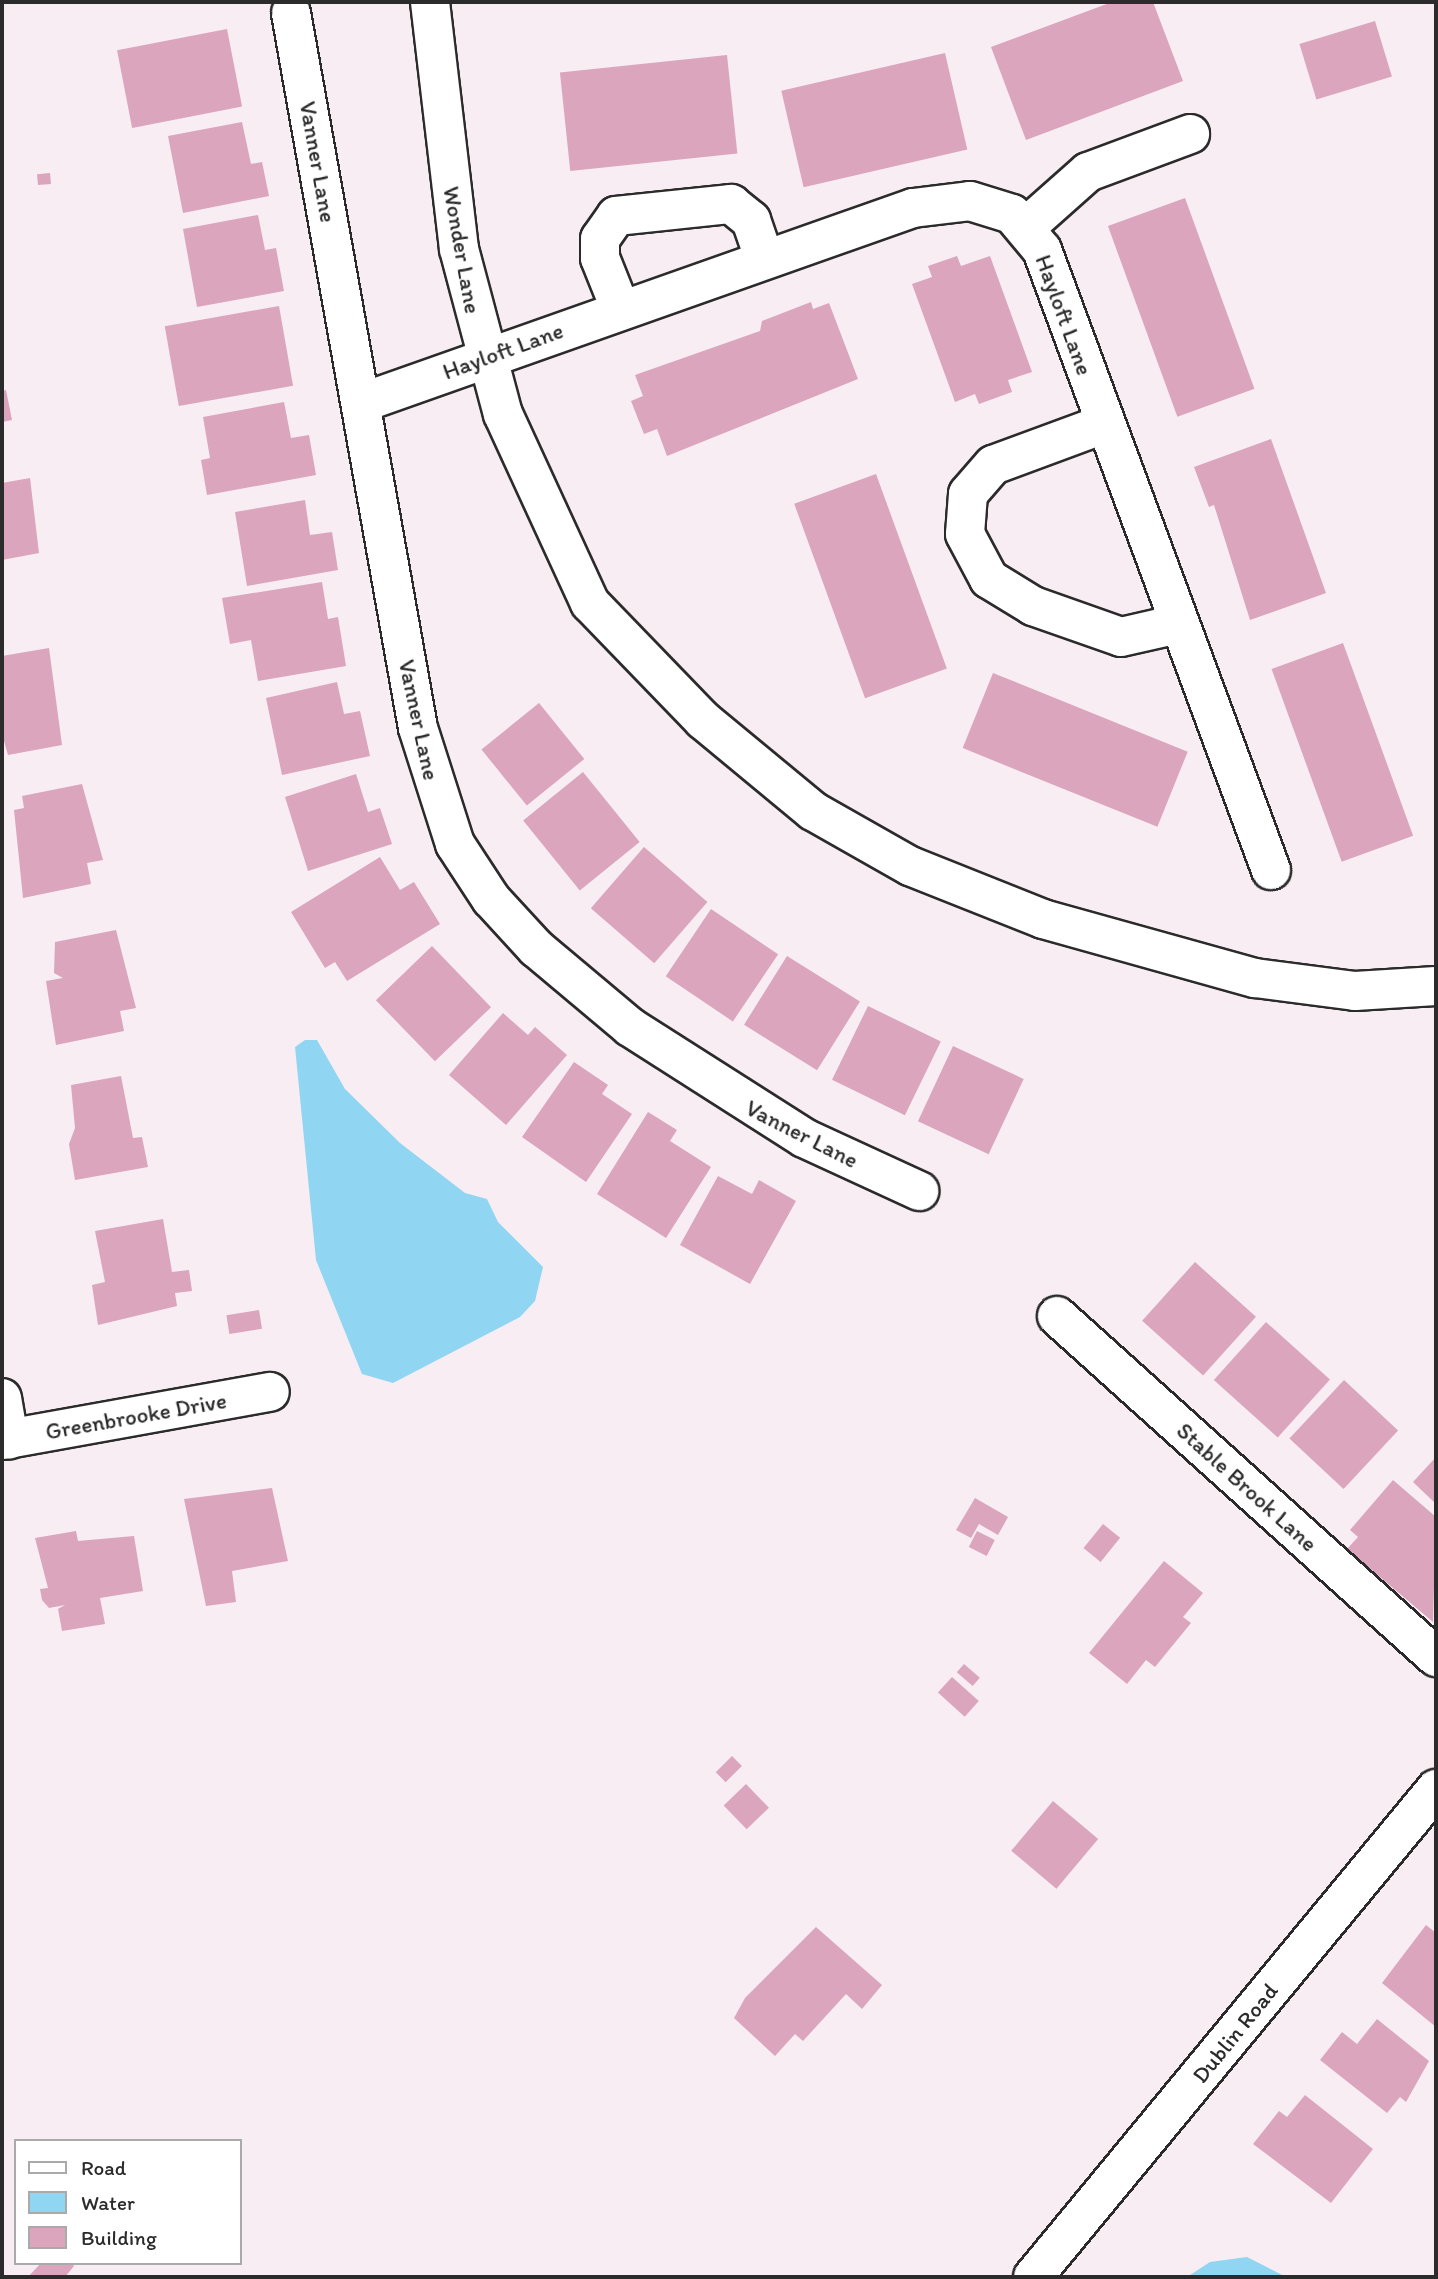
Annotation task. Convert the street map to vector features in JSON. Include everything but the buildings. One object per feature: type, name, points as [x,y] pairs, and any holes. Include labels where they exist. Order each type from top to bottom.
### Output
[{"type":"street","name":"Wonder Lane","points":[[430,2],[459,249],[484,358],[590,603],[703,720],[813,811],[910,866],[1043,919],[1243,975],[1355,991],[1436,986]]},
{"type":"street","name":"Vanner Lane","points":[[291,13],[432,789],[455,844],[491,899],[581,988],[688,1069],[804,1138],[919,1191]]},
{"type":"street","points":[[1026,227],[1088,172],[1190,134]]},
{"type":"street","name":"Hayloft Lane","points":[[361,403],[764,257],[944,202],[992,205],[1026,227],[1042,250],[1104,424],[1271,870]]},
{"type":"street","points":[[620,308],[600,258],[600,239],[616,216],[731,204],[751,220],[764,257]]},
{"type":"street","points":[[1104,424],[993,464],[968,494],[965,534],[989,579],[1033,606],[1121,637],[1178,624]]},
{"type":"street","name":"Stable Brook Lane","points":[[1057,1316],[1436,1657]]},
{"type":"street","name":"Greenbrooke Drive","points":[[5,1440],[270,1392]]},
{"type":"street","points":[[2,1398],[5,1440]]},
{"type":"street","name":"Dublin Road","points":[[1033,2277],[1436,1788]]},
{"type":"water","points":[[305,1040],[317,1040],[345,1089],[400,1143],[465,1193],[487,1199],[498,1222],[543,1267],[535,1301],[520,1317],[393,1383],[362,1374],[316,1260],[295,1047]]},
{"type":"water","points":[[1247,2257],[1286,2277],[1187,2277],[1210,2262]]}]
